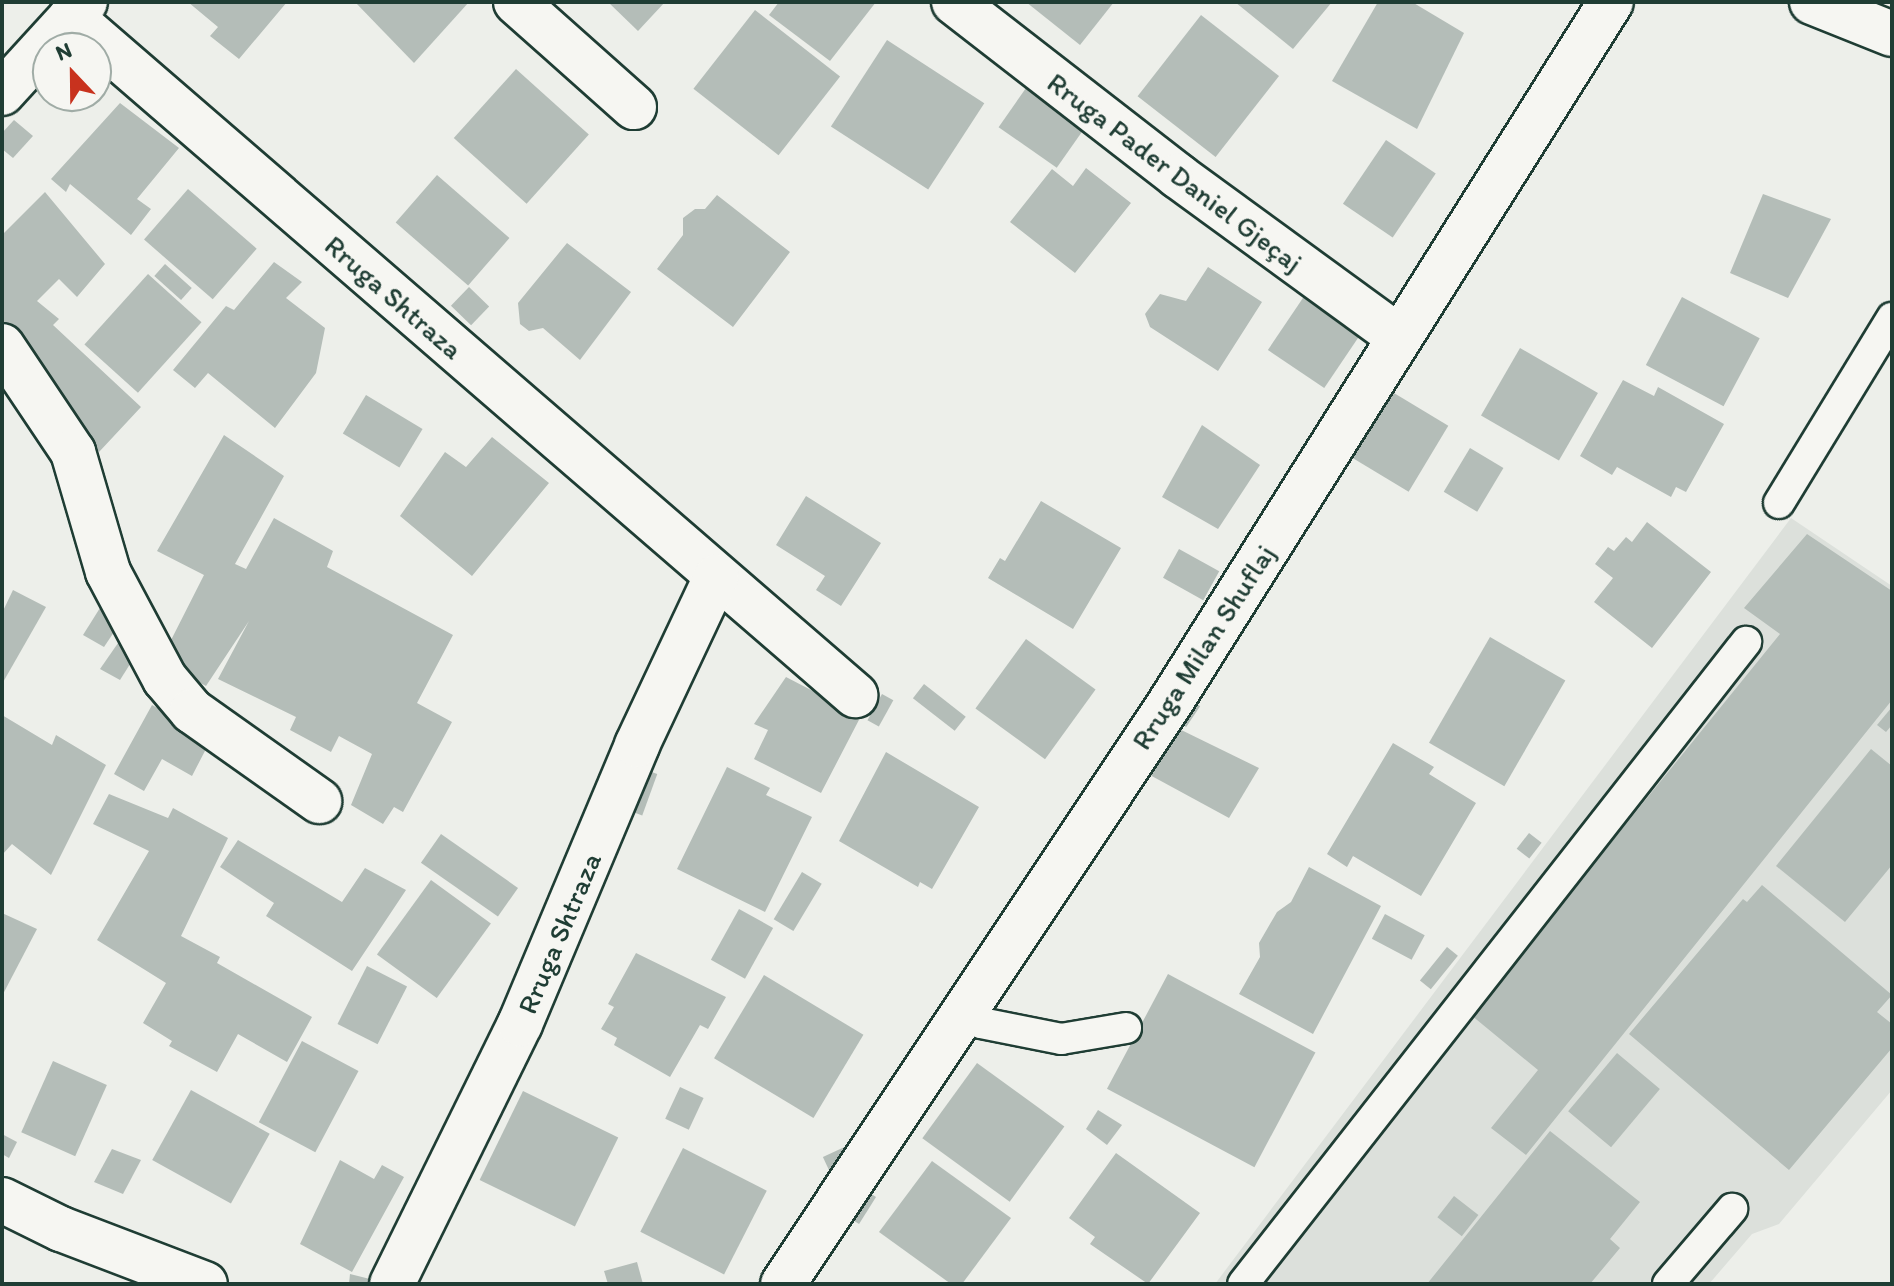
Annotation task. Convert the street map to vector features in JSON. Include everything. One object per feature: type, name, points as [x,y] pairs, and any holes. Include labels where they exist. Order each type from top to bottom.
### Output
[{"type":"street","points":[[516,2],[634,107]]},
{"type":"street","name":"Rruga Pader Daniel Gjeçaj","points":[[954,2],[1178,176],[1399,337]]},
{"type":"street","name":"Rruga Milan Shuflaj","points":[[783,1284],[1170,703],[1611,2]]},
{"type":"street","points":[[1812,2],[1892,34]]},
{"type":"street","points":[[2,93],[78,10]]},
{"type":"street","name":"Rruga Shtraza","points":[[78,10],[716,577],[855,695]]},
{"type":"street","points":[[2,346],[73,452],[108,572],[165,679],[192,711],[319,801]]},
{"type":"street","name":"Rruga Shtraza","points":[[392,1284],[526,1009],[637,745],[716,577]]},
{"type":"street","points":[[2,1200],[61,1229],[205,1284]]},
{"type":"street","points":[[2,1219],[61,1229]]},
{"type":"lane","points":[[1779,503],[1892,318]]},
{"type":"lane","points":[[1243,1284],[1746,642]]},
{"type":"lane","points":[[961,1013],[981,1023],[1061,1039],[1126,1028]]},
{"type":"lane","points":[[1668,1284],[1732,1209]]},
{"type":"shaded area","points":[[1791,518],[1892,586],[1892,1090],[1779,1224],[1752,1234],[1709,1284],[1215,1284]]},
{"type":"building","points":[[188,2],[287,2],[239,59],[210,36],[218,27]]},
{"type":"building","points":[[355,2],[469,2],[414,63]]},
{"type":"building","points":[[608,2],[665,2],[638,31]]},
{"type":"building","points":[[779,2],[876,2],[830,61],[769,15]]},
{"type":"building","points":[[1026,2],[1114,2],[1080,45]]},
{"type":"building","points":[[1235,2],[1332,2],[1293,49]]},
{"type":"building","points":[[1378,2],[1412,2],[1464,33],[1417,129],[1332,81]]},
{"type":"building","points":[[755,10],[840,76],[779,155],[693,89]]},
{"type":"building","points":[[1201,15],[1279,76],[1216,157],[1138,96]]},
{"type":"building","points":[[887,40],[984,103],[928,190],[831,126]]},
{"type":"building","points":[[516,69],[589,135],[527,204],[454,138]]},
{"type":"building","points":[[1033,78],[1091,119],[1057,168],[999,127]]},
{"type":"building","points":[[120,103],[179,148],[137,199],[151,209],[131,235],[70,184],[66,192],[51,179]]},
{"type":"building","points":[[14,120],[33,136],[13,158],[2,149],[2,133]]},
{"type":"building","points":[[1386,140],[1436,174],[1393,237],[1343,204]]},
{"type":"building","points":[[1086,168],[1131,203],[1075,273],[1010,222],[1052,169],[1073,186]]},
{"type":"building","points":[[437,175],[509,238],[468,286],[396,223]]},
{"type":"building","points":[[188,189],[257,249],[213,299],[144,240]]},
{"type":"building","points":[[45,192],[105,264],[77,297],[59,279],[37,301],[59,319],[53,325],[141,407],[99,452],[2,324],[2,235]]},
{"type":"building","points":[[1763,194],[1831,219],[1788,298],[1730,273]]},
{"type":"building","points":[[717,195],[790,252],[733,327],[657,269],[683,235],[683,218],[695,209],[705,209]]},
{"type":"building","points":[[567,243],[631,292],[580,360],[543,328],[529,331],[520,324],[518,303]]},
{"type":"building","points":[[274,262],[302,282],[286,298],[325,328],[316,373],[275,428],[208,373],[195,388],[173,370],[226,306],[234,310]]},
{"type":"building","points":[[165,264],[192,288],[181,300],[154,276]]},
{"type":"building","points":[[1208,267],[1262,302],[1218,371],[1150,327],[1145,314],[1160,294],[1186,301]]},
{"type":"building","points":[[148,274],[202,322],[138,393],[84,345]]},
{"type":"building","points":[[469,287],[489,306],[471,325],[451,306]]},
{"type":"building","points":[[1307,292],[1363,330],[1324,388],[1268,350]]},
{"type":"building","points":[[1682,297],[1760,338],[1724,406],[1646,365]]},
{"type":"building","points":[[1520,348],[1598,393],[1559,461],[1481,416]]},
{"type":"building","points":[[1623,380],[1654,396],[1658,387],[1724,424],[1686,492],[1676,487],[1671,497],[1617,467],[1612,475],[1580,456]]},
{"type":"building","points":[[1384,387],[1448,426],[1409,492],[1344,453]]},
{"type":"building","points":[[366,395],[423,429],[399,468],[343,434]]},
{"type":"building","points":[[1202,425],[1260,465],[1218,529],[1162,497]]},
{"type":"building","points":[[224,435],[284,476],[235,564],[246,569],[274,518],[333,551],[327,567],[453,635],[417,703],[452,722],[403,812],[394,807],[383,824],[351,805],[372,754],[339,736],[331,752],[290,730],[296,717],[218,679],[249,621],[206,686],[173,668],[167,648],[204,575],[157,551]]},
{"type":"building","points":[[492,437],[549,483],[472,576],[400,516],[445,452],[466,467]]},
{"type":"building","points":[[1470,448],[1503,468],[1477,512],[1444,492]]},
{"type":"building","points":[[806,496],[881,543],[841,606],[816,590],[825,576],[776,545]]},
{"type":"building","points":[[1041,501],[1121,548],[1073,629],[988,578],[1000,558],[1005,561]]},
{"type":"building","points":[[1647,522],[1711,572],[1652,648],[1594,602],[1613,578],[1595,564],[1608,547],[1614,551],[1626,537],[1632,542]]},
{"type":"building","points":[[1807,534],[1892,591],[1892,700],[1526,1155],[1491,1128],[1538,1070],[1471,1015],[1780,634],[1744,608]]},
{"type":"building","points":[[1179,549],[1219,571],[1203,600],[1163,578]]},
{"type":"building","points":[[13,590],[46,607],[2,684],[2,613]]},
{"type":"building","points":[[105,600],[120,623],[104,647],[83,635]]},
{"type":"building","points":[[125,633],[137,653],[120,680],[100,669]]},
{"type":"building","points":[[1490,637],[1565,680],[1504,786],[1429,743]]},
{"type":"building","points":[[1026,639],[1096,690],[1045,759],[975,709]]},
{"type":"building","points":[[786,677],[861,716],[821,793],[754,759],[768,730],[754,724]]},
{"type":"building","points":[[924,684],[966,717],[955,731],[913,698]]},
{"type":"building","points":[[882,694],[893,700],[879,727],[867,720]]},
{"type":"building","points":[[1191,700],[1200,706],[1186,727],[1177,721]]},
{"type":"building","points":[[152,705],[184,723],[180,732],[207,747],[192,776],[162,759],[144,791],[114,774]]},
{"type":"building","points":[[1892,707],[1892,725],[1886,732],[1877,725]]},
{"type":"building","points":[[2,715],[52,745],[56,735],[106,765],[51,875],[12,844],[2,855]]},
{"type":"building","points":[[1169,724],[1259,768],[1229,818],[1137,768]]},
{"type":"building","points":[[1393,743],[1434,767],[1429,774],[1476,803],[1421,896],[1353,856],[1347,867],[1327,854]]},
{"type":"building","points":[[1871,749],[1892,766],[1892,865],[1845,922],[1776,866]]},
{"type":"building","points":[[886,752],[979,807],[932,889],[920,882],[918,887],[839,841]]},
{"type":"building","points":[[727,767],[770,788],[766,795],[812,817],[765,912],[677,869]]},
{"type":"building","points":[[646,770],[657,774],[642,815],[631,811]]},
{"type":"building","points":[[109,794],[168,818],[173,808],[228,838],[181,936],[220,957],[217,963],[312,1017],[287,1062],[238,1034],[217,1072],[169,1046],[172,1041],[143,1023],[166,983],[97,940],[149,851],[93,824]]},
{"type":"building","points":[[1529,833],[1542,843],[1529,859],[1517,849]]},
{"type":"building","points":[[441,834],[518,888],[498,917],[421,863]]},
{"type":"building","points":[[238,840],[342,902],[365,868],[406,890],[352,971],[266,916],[274,903],[220,867]]},
{"type":"building","points":[[1309,867],[1381,906],[1313,1034],[1239,994],[1260,957],[1259,943],[1277,912],[1291,902]]},
{"type":"building","points":[[802,872],[822,884],[793,931],[774,919]]},
{"type":"building","points":[[431,880],[491,923],[437,998],[377,954]]},
{"type":"building","points":[[1762,885],[1892,995],[1877,1012],[1892,1024],[1892,1048],[1789,1170],[1629,1034],[1743,899],[1747,902]]},
{"type":"building","points":[[739,909],[773,928],[745,979],[711,960]]},
{"type":"building","points":[[2,913],[37,929],[2,996]]},
{"type":"building","points":[[1385,914],[1425,935],[1412,960],[1372,939]]},
{"type":"building","points":[[1447,947],[1458,956],[1431,989],[1420,980]]},
{"type":"building","points":[[636,953],[726,997],[708,1029],[700,1025],[670,1077],[614,1045],[617,1038],[601,1029],[614,1007],[608,1004]]},
{"type":"building","points":[[367,966],[407,986],[378,1044],[337,1024]]},
{"type":"building","points":[[1168,974],[1315,1052],[1254,1167],[1107,1089]]},
{"type":"building","points":[[764,975],[863,1035],[813,1118],[714,1058]]},
{"type":"building","points":[[302,1041],[359,1071],[315,1152],[259,1122]]},
{"type":"building","points":[[1617,1053],[1660,1089],[1611,1147],[1568,1111]]},
{"type":"building","points":[[53,1061],[107,1085],[75,1156],[21,1132]]},
{"type":"building","points":[[977,1063],[1064,1126],[1010,1202],[922,1138]]},
{"type":"building","points":[[680,1087],[704,1098],[689,1130],[665,1119]]},
{"type":"building","points":[[191,1090],[270,1134],[231,1204],[152,1160]]},
{"type":"building","points":[[523,1091],[618,1137],[575,1226],[480,1180]]},
{"type":"building","points":[[1098,1110],[1122,1125],[1107,1145],[1086,1129]]},
{"type":"building","points":[[1550,1131],[1640,1202],[1610,1239],[1620,1248],[1590,1284],[1427,1284]]},
{"type":"building","points":[[2,1134],[17,1142],[9,1158],[2,1154]]},
{"type":"building","points":[[851,1144],[857,1157],[829,1170],[823,1157]]},
{"type":"building","points":[[683,1148],[767,1191],[724,1274],[640,1232]]},
{"type":"building","points":[[112,1149],[141,1160],[123,1194],[94,1182]]},
{"type":"building","points":[[1116,1153],[1200,1213],[1148,1284],[1090,1244],[1095,1237],[1069,1218]]},
{"type":"building","points":[[340,1160],[374,1179],[382,1165],[404,1177],[352,1272],[300,1244]]},
{"type":"building","points":[[932,1161],[1011,1218],[962,1284],[951,1284],[879,1232]]},
{"type":"building","points":[[865,1190],[876,1197],[859,1224],[848,1217]]},
{"type":"building","points":[[1454,1196],[1478,1215],[1462,1236],[1437,1217]]},
{"type":"building","points":[[637,1262],[643,1284],[608,1284],[604,1271]]},
{"type":"building","points":[[350,1274],[378,1281],[349,1284]]}]
